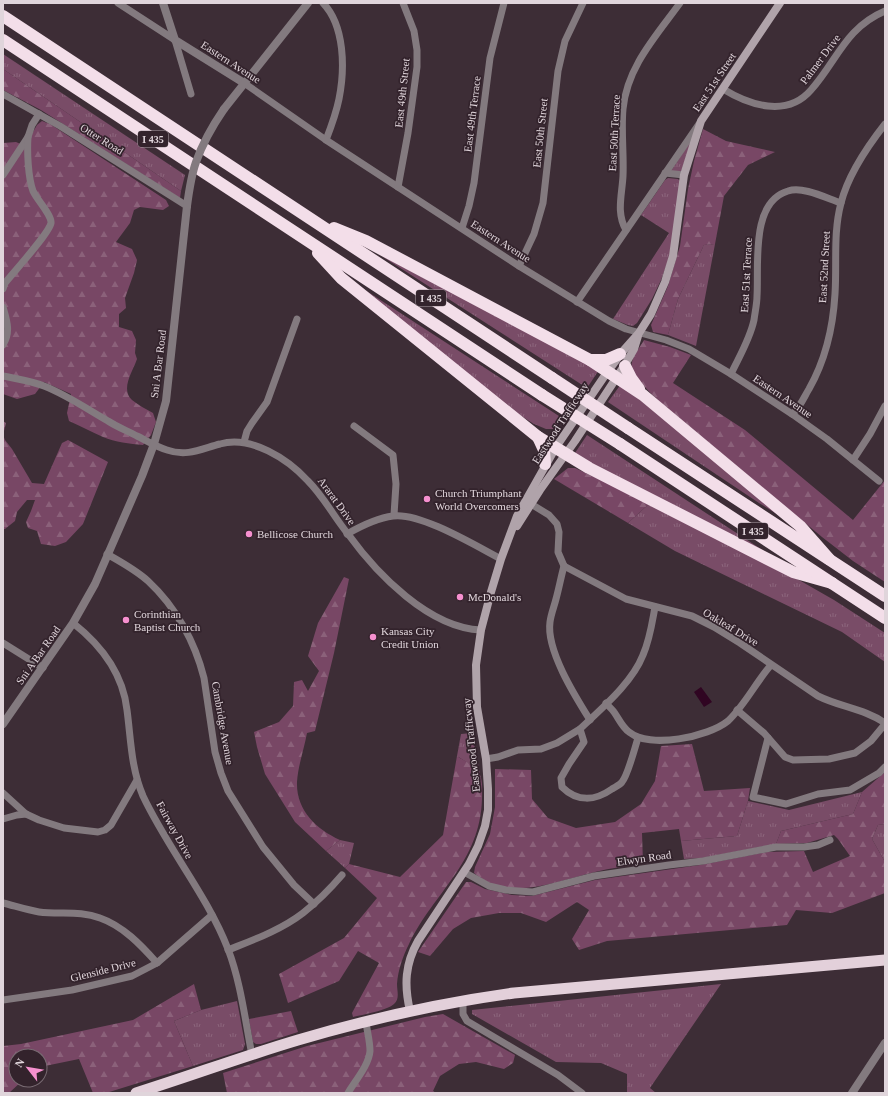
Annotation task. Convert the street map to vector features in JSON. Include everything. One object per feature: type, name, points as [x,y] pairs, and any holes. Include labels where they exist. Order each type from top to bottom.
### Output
[{"type":"highway","name":"I 435","points":[[3,16],[885,596]]},
{"type":"highway","name":"I 435","points":[[3,40],[542,395],[620,444],[885,618]]},
{"type":"highway","points":[[310,218],[366,241],[590,360],[643,395],[800,526],[829,560]]},
{"type":"highway","points":[[303,238],[341,278],[538,437],[589,468],[793,572],[832,583]]},
{"type":"highway","points":[[590,360],[606,360],[620,354]]},
{"type":"highway","points":[[625,366],[631,378],[643,395]]},
{"type":"highway","points":[[538,437],[544,450],[545,464]]},
{"type":"highway","points":[[136,1093],[298,1040],[410,1011],[463,1000],[514,993],[885,960]]},
{"type":"main road","name":"East 51st Street","points":[[701,121],[780,3]]},
{"type":"main road","name":"Eastwood Trafficway","points":[[512,533],[566,454],[612,375],[620,354],[639,333],[651,314],[669,270],[673,256],[684,175],[701,121]]},
{"type":"main road","name":"Eastwood Trafficway","points":[[410,1011],[406,996],[406,982],[411,953],[464,872],[478,846],[485,826],[488,810],[486,759],[477,707],[476,665],[481,630],[501,559],[512,533],[517,516],[545,464],[612,375],[625,366],[634,349],[639,333]]},
{"type":"street","name":"Eastern Avenue","points":[[118,3],[244,83],[326,140],[519,266],[577,302],[609,321],[639,333],[689,348],[731,374],[792,414],[879,481]]},
{"type":"street","points":[[163,3],[191,94]]},
{"type":"street","name":"Sni A Bar Road","points":[[3,724],[73,623],[95,584],[142,476],[154,444],[166,401],[189,186],[196,161],[215,122],[224,109],[308,3]]},
{"type":"street","points":[[323,3],[334,19],[339,33],[342,54],[340,99],[326,140]]},
{"type":"street","name":"East 49th Street","points":[[398,187],[418,67],[414,31],[403,3]]},
{"type":"street","name":"East 49th Terrace","points":[[462,228],[474,183],[490,58],[504,3]]},
{"type":"street","name":"East 50th Street","points":[[519,266],[534,234],[543,203],[558,71],[565,41],[583,3]]},
{"type":"street","name":"East 50th Terrace","points":[[626,230],[621,222],[620,214],[623,175],[623,109],[626,90],[640,58],[680,3]]},
{"type":"street","name":"Palmer Drive","points":[[723,89],[739,99],[761,106],[778,107],[794,103],[803,98],[811,90],[845,42],[871,18],[885,11]]},
{"type":"street","name":"Otter Road","points":[[3,94],[39,114],[187,206]]},
{"type":"street","points":[[3,175],[28,136],[32,125],[39,114]]},
{"type":"street","name":"East 51st Street","points":[[577,302],[701,121]]},
{"type":"street","name":"East 52nd Street","points":[[792,414],[798,408],[812,382],[823,359],[830,338],[835,293],[836,234],[841,203],[847,184],[862,157],[885,124]]},
{"type":"street","points":[[3,289],[5,283],[46,234],[51,224],[50,219],[33,190],[27,153],[28,136]]},
{"type":"street","points":[[665,173],[684,175]]},
{"type":"street","name":"East 51st Terrace","points":[[731,374],[750,336],[754,322],[757,296],[758,236],[763,219],[770,204],[775,198],[789,190],[804,191],[841,203]]},
{"type":"street","points":[[3,307],[8,326],[8,334],[3,345]]},
{"type":"street","points":[[244,442],[247,431],[267,402],[297,319]]},
{"type":"street","name":"Ararat Drive","points":[[3,376],[44,386],[109,422],[167,450],[182,453],[199,452],[221,444],[244,442],[265,449],[291,466],[308,480],[320,494],[347,534],[382,575],[403,593],[427,611],[454,626],[470,630],[481,630]]},
{"type":"street","points":[[853,460],[870,434],[885,406]]},
{"type":"street","points":[[354,426],[394,455],[396,484],[394,515]]},
{"type":"street","points":[[531,504],[549,514],[557,524],[559,532],[558,552],[564,566],[556,600],[552,607],[549,623],[550,635],[566,679],[590,720]]},
{"type":"street","points":[[347,534],[363,525],[394,515],[408,517],[434,525],[501,559]]},
{"type":"street","name":"Cambridge Avenue","points":[[107,554],[129,567],[148,582],[166,601],[180,620],[201,667],[215,752],[228,791],[263,847],[294,885],[314,904]]},
{"type":"street","name":"Oakleaf Drive","points":[[564,566],[626,599],[692,616],[740,643],[818,696],[829,702],[857,709],[885,724]]},
{"type":"street","points":[[486,759],[498,757],[518,750],[541,749],[557,743],[580,729],[625,684],[639,664],[648,641],[655,607]]},
{"type":"street","name":"Fairway Drive","points":[[73,623],[101,648],[120,682],[127,709],[132,758],[137,780],[144,797],[171,848],[212,915],[228,950],[240,991],[252,1055]]},
{"type":"street","points":[[3,642],[43,668]]},
{"type":"street","points":[[606,703],[624,728],[638,738],[672,740],[693,737],[716,728],[729,719],[771,665]]},
{"type":"street","points":[[737,710],[768,738],[785,757],[793,760],[829,759],[855,753],[871,741],[885,724]]},
{"type":"street","points":[[580,729],[584,742],[561,778],[562,787],[567,793],[583,798],[601,796],[622,782],[638,738]]},
{"type":"street","points":[[768,738],[753,797],[786,804],[818,794],[850,790],[879,773],[885,767]]},
{"type":"street","points":[[3,793],[26,814],[39,820],[64,828],[98,832],[105,830],[111,825],[137,780]]},
{"type":"street","points":[[3,819],[26,814]]},
{"type":"street","name":"Elwyn Road","points":[[464,872],[489,886],[512,891],[532,892],[594,876],[703,861],[776,847],[804,847],[818,845],[830,840]]},
{"type":"street","points":[[228,950],[279,928],[301,914],[314,904],[342,875]]},
{"type":"street","points":[[3,903],[39,912],[81,913],[99,917],[112,923],[128,934],[157,963]]},
{"type":"street","name":"Glenside Drive","points":[[3,1000],[72,990],[132,976],[157,963],[212,915]]},
{"type":"street","points":[[463,1000],[463,1014],[467,1021],[558,1075],[582,1093]]},
{"type":"street","points":[[348,1093],[366,1063],[369,1055],[370,1049],[366,1022]]},
{"type":"street","points":[[852,1093],[885,1042]]},
{"type":"green space","points":[[3,54],[185,175],[181,191],[3,69]]},
{"type":"green space","points":[[3,69],[181,191],[180,198],[41,110],[3,90]]},
{"type":"green space","points":[[42,121],[50,124],[166,200],[169,206],[163,210],[140,207],[134,210],[130,223],[116,242],[132,249],[137,260],[125,298],[126,308],[119,314],[119,327],[132,331],[136,340],[135,353],[137,359],[128,380],[127,391],[134,402],[153,413],[156,422],[151,435],[143,445],[108,439],[69,421],[67,413],[71,394],[44,382],[35,394],[17,399],[3,394],[3,143],[16,142],[25,146],[37,125]]},
{"type":"green space","points":[[703,129],[726,141],[775,152],[748,165],[724,196],[715,244],[704,245],[678,299],[668,335],[653,332],[651,325],[668,286],[680,246],[688,189]]},
{"type":"green space","points":[[692,139],[681,172],[671,171]]},
{"type":"green space","points":[[668,178],[678,179],[680,181],[671,253],[652,299],[637,323],[633,326],[628,325],[613,319],[669,233],[641,215],[665,180]]},
{"type":"green space","points":[[715,244],[696,346],[668,335],[678,299],[704,245]]},
{"type":"green space","points":[[380,255],[599,370],[587,388]]},
{"type":"green space","points":[[365,290],[562,418],[557,426],[553,429],[546,429],[534,424],[507,407]]},
{"type":"green space","points":[[644,340],[670,347],[691,355],[673,383],[745,430],[853,520],[885,480],[885,582],[853,561],[822,537],[660,402],[647,389],[637,378],[632,367],[634,356]]},
{"type":"green space","points":[[621,384],[785,519],[608,402]]},
{"type":"green space","points":[[3,421],[6,423],[3,435]]},
{"type":"green space","points":[[3,435],[32,483],[44,484],[62,443],[68,440],[108,462],[83,524],[66,542],[55,546],[41,544],[37,531],[28,528],[26,522],[35,500],[27,500],[17,512],[15,521],[3,529]]},
{"type":"green space","points":[[587,435],[770,555],[573,456]]},
{"type":"green space","points":[[568,468],[575,468],[650,503],[628,523],[554,479]]},
{"type":"green space","points":[[650,503],[792,576],[834,600],[885,633],[885,662],[842,632],[675,551],[628,523]]},
{"type":"green space","points":[[344,577],[349,579],[334,653],[315,731],[307,733],[297,782],[300,801],[309,817],[323,830],[340,840],[326,851],[295,822],[265,774],[254,732],[279,722],[293,706],[294,682],[302,680],[308,691],[319,671],[308,656],[318,623]]},
{"type":"green space","points":[[472,733],[480,774],[471,765],[457,756],[461,734]]},
{"type":"green space","points":[[692,744],[704,791],[750,788],[748,801],[737,836],[681,841],[679,829],[642,833],[643,863],[533,887],[502,887],[488,882],[474,873],[475,867],[490,834],[495,807],[495,769],[531,770],[532,799],[548,818],[576,828],[615,822],[641,804],[655,781],[661,746]]},
{"type":"green space","points":[[457,756],[476,769],[481,778],[482,799],[479,821],[473,841],[465,859],[419,925],[407,949],[398,974],[398,997],[396,1002],[391,1006],[375,1012],[353,1017],[352,1013],[379,963],[358,951],[339,981],[288,1003],[279,974],[344,938],[377,898],[345,868],[349,864],[400,877],[443,835]]},
{"type":"green space","points":[[885,772],[885,824],[878,825],[872,839],[885,862],[885,893],[832,913],[796,910],[787,925],[607,941],[579,950],[572,939],[589,910],[577,902],[546,922],[521,913],[499,913],[471,918],[453,929],[430,956],[418,952],[466,882],[471,882],[485,889],[512,895],[532,896],[595,880],[700,865],[767,852],[804,851],[813,872],[850,856],[834,835],[807,843],[776,844],[781,831],[853,814],[862,792]]},
{"type":"green space","points":[[862,792],[853,814],[781,831],[776,844],[702,858],[684,859],[681,841],[737,836],[748,801],[789,810]]},
{"type":"green space","points":[[885,824],[885,862],[872,839],[878,825]]},
{"type":"green space","points":[[340,840],[354,843],[349,864],[345,868],[326,851]]},
{"type":"green space","points":[[194,984],[201,1010],[174,1021],[193,1066],[106,1093],[93,1093],[79,1059],[48,1065],[48,1048],[8,1048],[8,1088],[14,1088],[9,1093],[3,1093],[3,1046],[21,1044],[133,1020]]},
{"type":"green space","points":[[721,984],[650,1088],[656,1093],[627,1093],[627,1074],[601,1063],[556,1062],[472,1014],[472,1010]]},
{"type":"green space","points":[[237,1001],[245,1044],[243,1050],[193,1066],[174,1021],[201,1010]]},
{"type":"green space","points":[[291,1011],[298,1032],[261,1044],[256,1044],[253,1042],[249,1019]]},
{"type":"green space","points":[[443,1014],[515,1055],[513,1063],[504,1069],[476,1062],[459,1064],[440,1076],[433,1091],[436,1093],[227,1093],[223,1073],[307,1046],[425,1017]]},
{"type":"shaded area","points":[[701,687],[712,702],[704,707],[694,692]]},
{"type":"place","name":"Church Triumphant World Overcomers","points":[[427,499]]},
{"type":"place","name":"Bellicose Church","points":[[249,534]]},
{"type":"place","name":"McDonald's","points":[[460,597]]},
{"type":"place","name":"Corinthian Baptist Church","points":[[126,620]]},
{"type":"place","name":"Kansas City Credit Union","points":[[373,637]]}]
